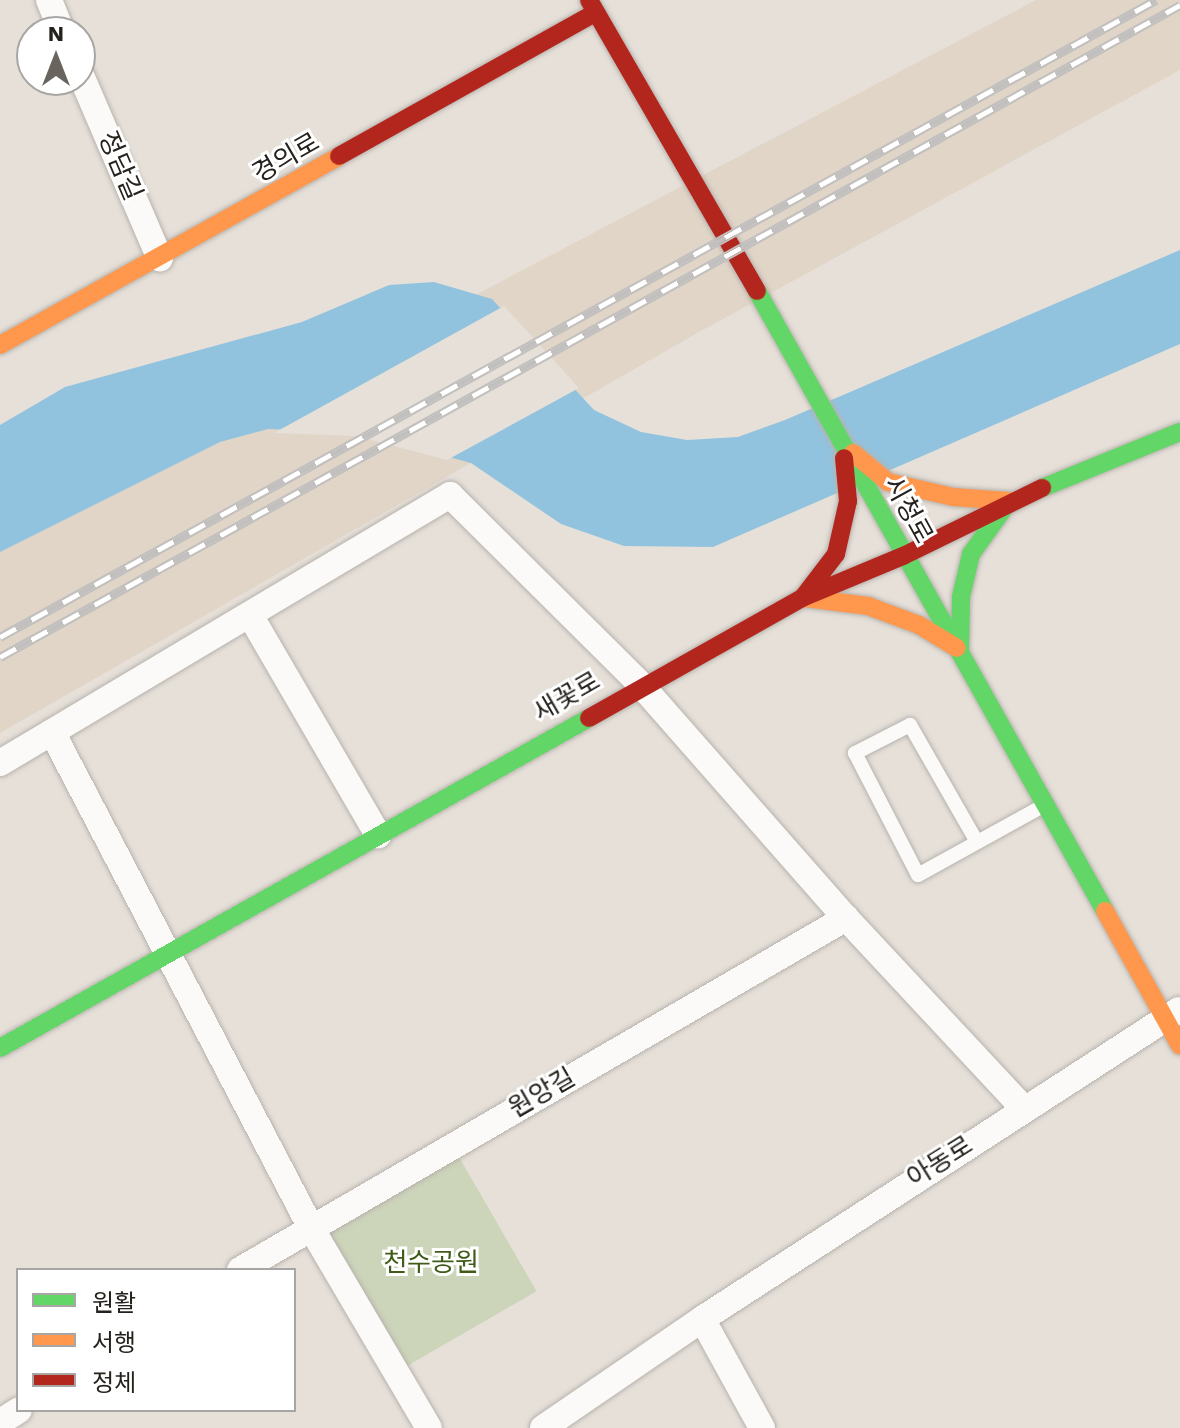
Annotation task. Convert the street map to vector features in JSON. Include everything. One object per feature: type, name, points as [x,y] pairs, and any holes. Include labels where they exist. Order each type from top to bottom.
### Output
[{"type":"street","name":"경의로","points":[[0,345],[160,259],[592,6]]},
{"type":"street","name":"시청로","points":[[592,6],[811,384],[903,556],[960,650],[1046,804],[1173,1014],[1180,1046]]},
{"type":"street","name":"정담길","points":[[90,96],[160,259]]},
{"type":"street","name":"새꽃로","points":[[0,1048],[641,685],[802,598],[903,556],[1009,501],[1180,432]]},
{"type":"street","points":[[843,445],[888,482],[953,497],[1009,501]]},
{"type":"street","points":[[802,598],[836,554],[848,501],[843,445]]},
{"type":"street","points":[[0,763],[450,495],[641,685],[846,918],[1024,1109]]},
{"type":"street","points":[[960,650],[961,597],[971,554],[1009,501]]},
{"type":"street","points":[[802,598],[868,606],[919,625],[960,650]]},
{"type":"street","points":[[250,615],[378,835]]},
{"type":"street","points":[[52,732],[164,953],[310,1226],[429,1428]]},
{"type":"street","name":"원앙길","points":[[243,1268],[310,1226],[846,918]]},
{"type":"street","name":"아동로","points":[[543,1428],[702,1319],[1173,1014]]},
{"type":"street","points":[[702,1319],[762,1428]]},
{"type":"lane","points":[[977,842],[910,725],[855,753],[918,875],[1046,804]]},
{"type":"shaded area","points":[[1036,0],[1180,0],[1180,70],[699,332],[0,733],[0,545]]},
{"type":"green space","name":"천수공원","points":[[459,1157],[536,1291],[402,1369],[325,1234]]},
{"type":"water","points":[[1180,250],[1180,344],[713,547],[624,546],[561,524],[471,463],[357,432],[268,429],[220,442],[0,552],[0,425],[65,387],[302,322],[389,285],[434,282],[492,299],[594,410],[641,432],[687,440],[738,437],[785,420]]},
{"type":"pier","points":[[504,306],[579,388],[447,460],[356,436],[274,433]]},
{"type":"railway","points":[[0,637],[1156,0]]},
{"type":"railway","points":[[0,657],[1180,5]]},
{"type":"traffic: fast","points":[[757,291],[1105,911]]},
{"type":"traffic: fast","points":[[1042,488],[1180,432]]},
{"type":"traffic: fast","points":[[960,650],[961,597],[971,554],[1004,508]]},
{"type":"traffic: fast","points":[[0,1048],[589,718]]},
{"type":"traffic: slow","points":[[0,345],[339,156]]},
{"type":"traffic: slow","points":[[853,453],[888,482],[953,497],[1009,501]]},
{"type":"traffic: slow","points":[[805,598],[868,606],[919,625],[957,648]]},
{"type":"traffic: slow","points":[[1105,911],[1180,1046]]},
{"type":"traffic: jam","points":[[589,0],[757,291]]},
{"type":"traffic: jam","points":[[339,156],[595,13]]},
{"type":"traffic: jam","points":[[804,596],[836,554],[848,501],[844,458]]},
{"type":"traffic: jam","points":[[589,718],[802,598],[903,556],[1042,488]]}]
